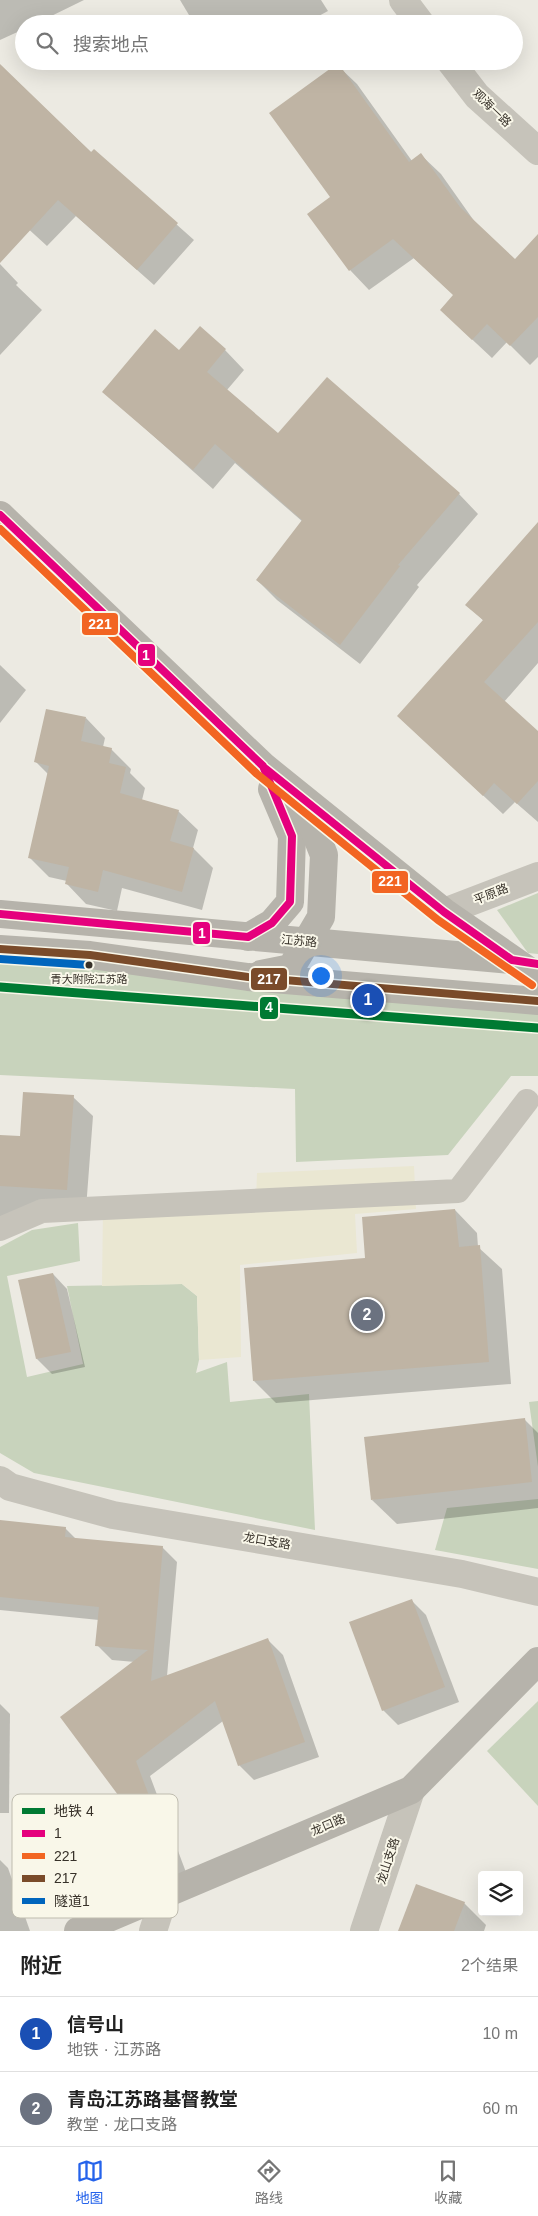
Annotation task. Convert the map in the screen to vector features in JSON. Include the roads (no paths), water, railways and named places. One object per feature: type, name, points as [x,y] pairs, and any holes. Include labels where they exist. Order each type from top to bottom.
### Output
[{"type":"main road","points":[[0,515],[263,766],[444,912],[525,962],[538,977]]},
{"type":"main road","points":[[248,937],[272,922],[290,902],[292,836],[263,766]]},
{"type":"main road","points":[[248,977],[291,968],[321,917],[324,855],[311,822],[263,766]]},
{"type":"main road","name":"江苏路","points":[[0,914],[525,962]]},
{"type":"main road","points":[[0,950],[90,955],[248,977],[538,1000]]},
{"type":"main road","name":"龙口路","points":[[178,1889],[411,1790],[538,1661]]},
{"type":"main road","name":"龙口路","points":[[78,1931],[109,1918]]},
{"type":"street","points":[[403,0],[414,15]]},
{"type":"street","name":"观海一路","points":[[457,70],[477,96],[538,151]]},
{"type":"street","name":"平原路","points":[[444,912],[538,876]]},
{"type":"street","name":"龙口支路","points":[[0,1480],[10,1487],[113,1515],[462,1574],[538,1592]]},
{"type":"street","name":"龙山支路","points":[[364,1931],[411,1790]]},
{"type":"street","points":[[153,1931],[158,1918]]},
{"type":"lane","points":[[0,1229],[42,1212],[458,1191],[527,1101]]},
{"type":"metro line","name":"4","points":[[0,987],[538,1028]]},
{"type":"place","name":"青大附院江苏路","points":[[89,965]]},
{"type":"place","name":"信号山","points":[[368,1000]]},
{"type":"place","name":"青岛江苏路基督教堂","points":[[367,1315]]}]
